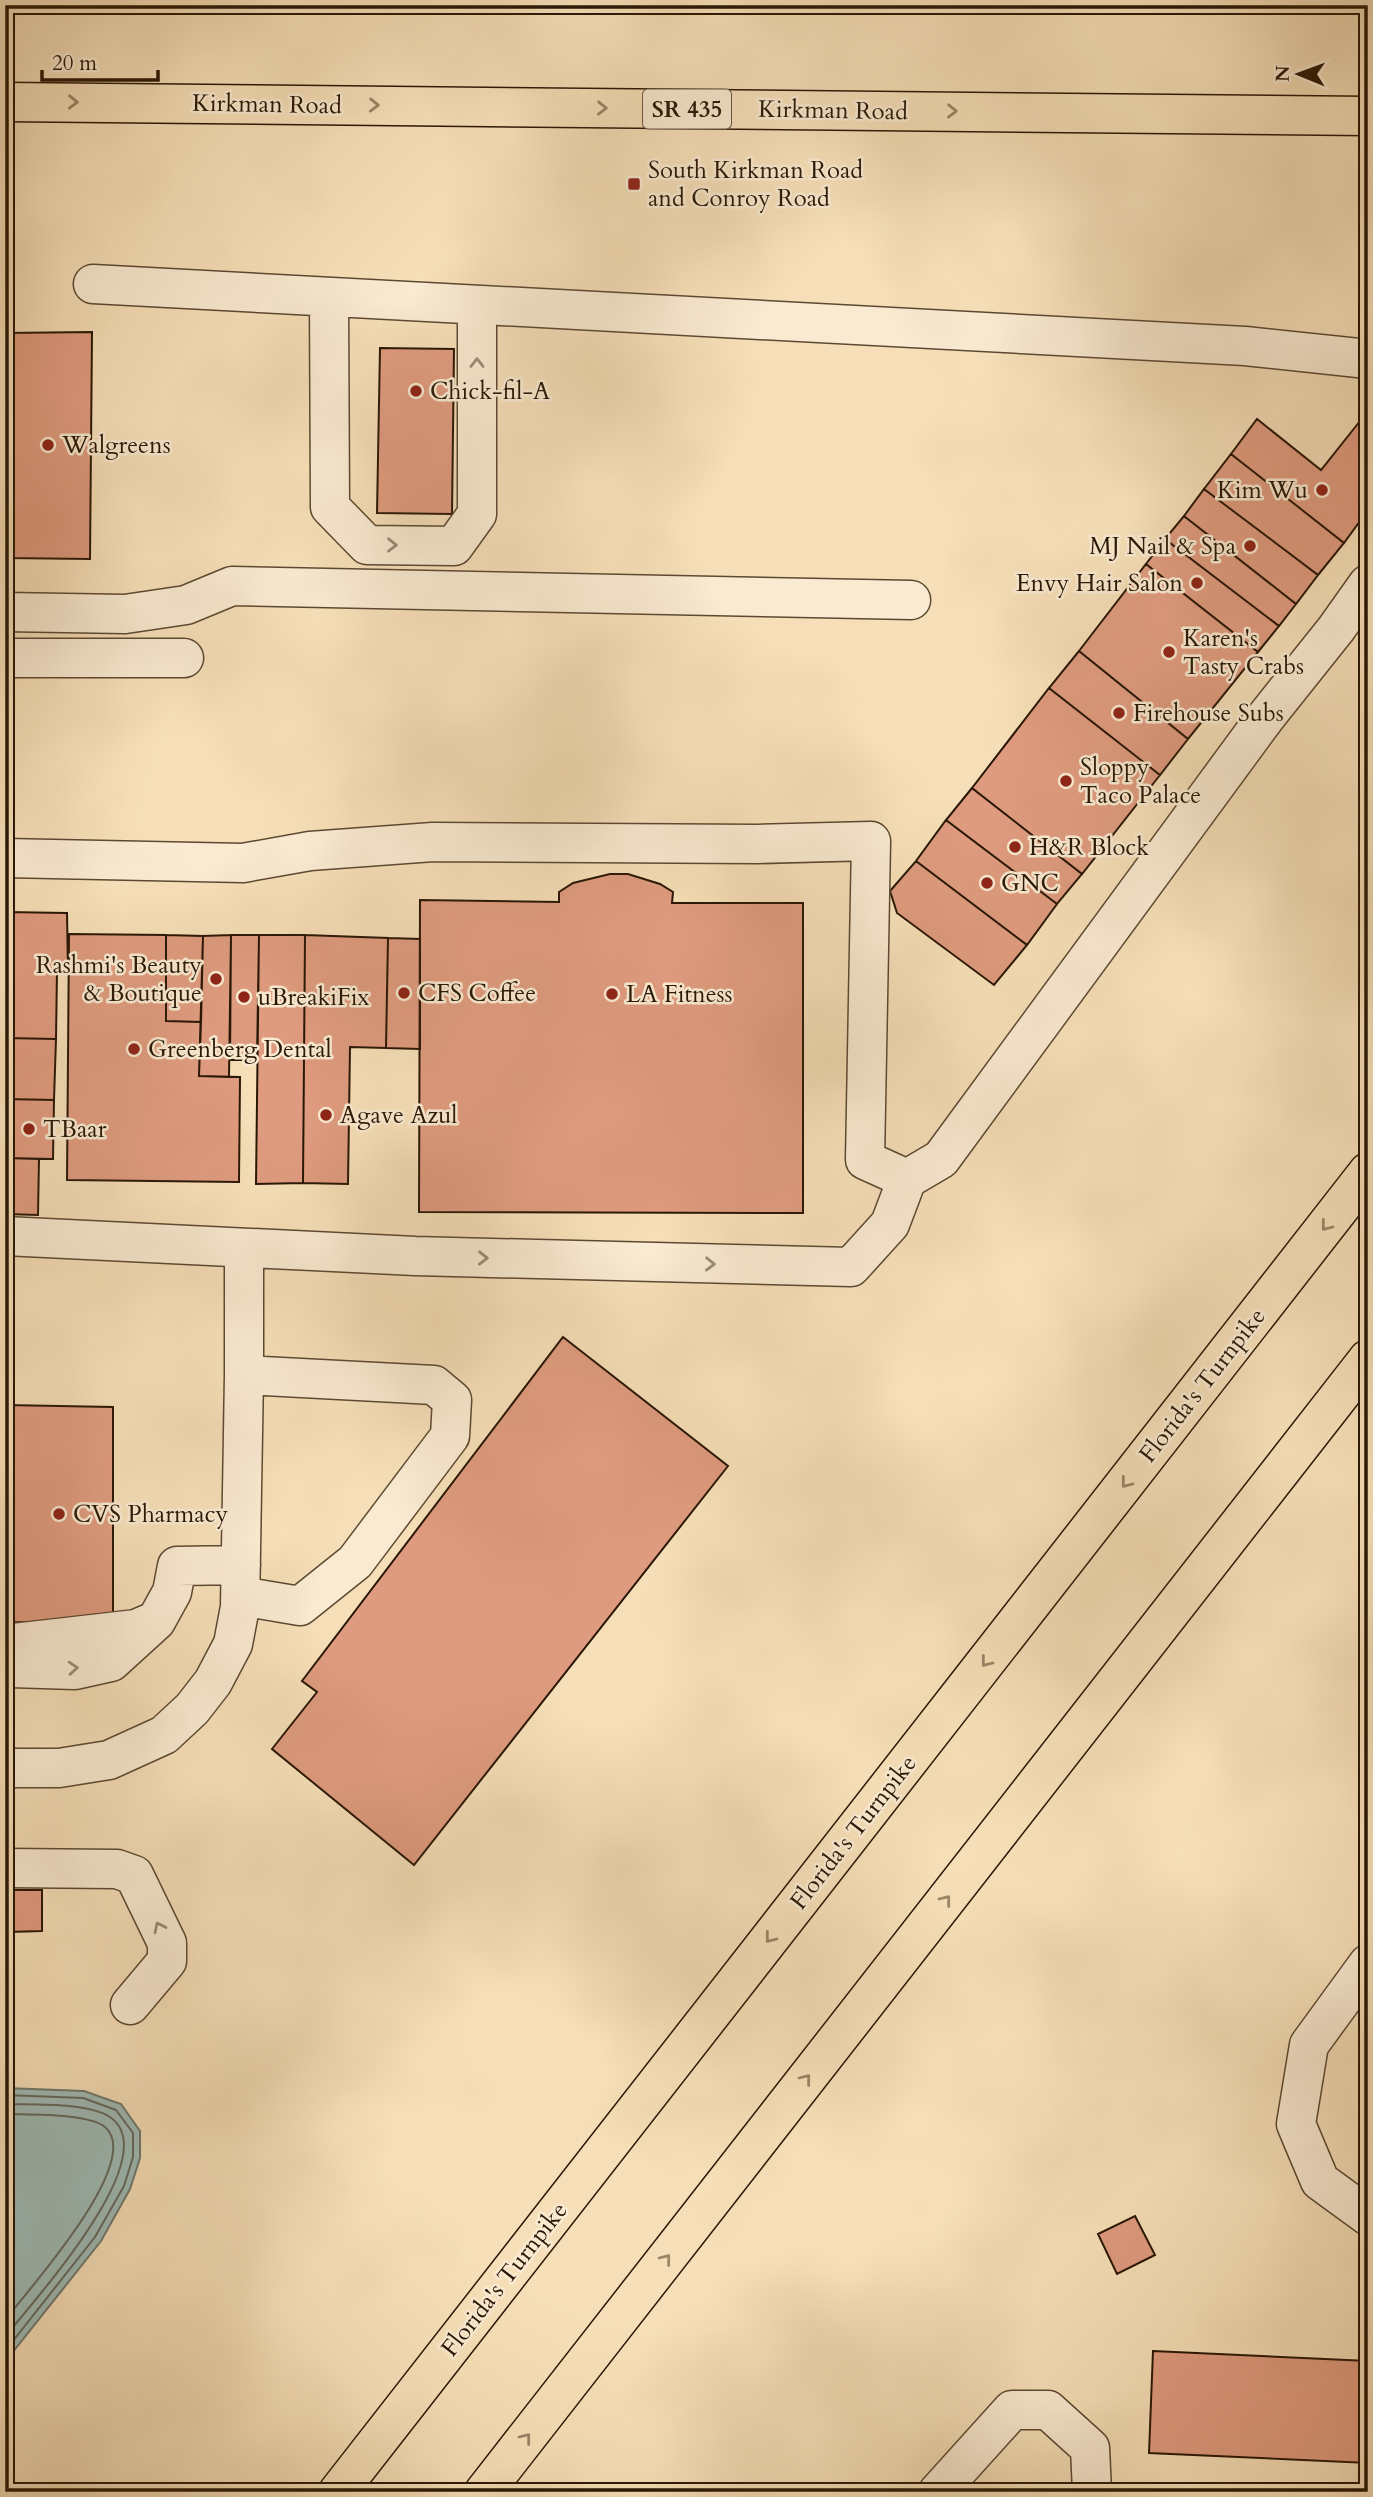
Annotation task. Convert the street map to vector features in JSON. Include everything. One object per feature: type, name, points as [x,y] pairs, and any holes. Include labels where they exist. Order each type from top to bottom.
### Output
[{"type":"main road","name":"Kirkman Road","points":[[5,102],[1368,116]]},
{"type":"main road","name":"Florida's Turnpike","points":[[338,2492],[1368,1172]]},
{"type":"main road","points":[[484,2492],[1368,1359]]},
{"type":"lane","points":[[93,284],[1245,346],[1368,359]]},
{"type":"lane","points":[[340,297],[349,529],[367,545],[454,546],[477,514],[477,305]]},
{"type":"lane","points":[[5,1236],[415,1256],[851,1267],[890,1224],[907,1179],[941,1159],[1265,718],[1368,584]]},
{"type":"lane","points":[[5,612],[117,613],[186,605],[232,586],[911,600]]},
{"type":"lane","points":[[5,593],[76,594],[117,613]]},
{"type":"lane","points":[[5,658],[184,659]]},
{"type":"lane","points":[[5,858],[243,863],[310,851],[433,842],[757,844],[871,841],[865,1160],[907,1179]]},
{"type":"lane","points":[[5,1768],[59,1768],[110,1760],[164,1735],[192,1709],[213,1682],[233,1644],[241,1580],[244,1248]]},
{"type":"lane","points":[[5,1665],[11,1668],[75,1670],[111,1662],[156,1621],[172,1592],[177,1566],[241,1580],[300,1606],[355,1562],[450,1436],[452,1400],[435,1385],[244,1375]]},
{"type":"lane","points":[[5,1644],[136,1629],[156,1621]]},
{"type":"lane","points":[[5,1868],[117,1869],[134,1875],[167,1943],[167,1961],[130,2006]]},
{"type":"lane","points":[[1368,1964],[1309,2045],[1296,2124],[1320,2181],[1368,2216]]},
{"type":"lane","points":[[938,2492],[1012,2410],[1048,2410],[1090,2448],[1092,2492]]},
{"type":"water","points":[[5,2088],[84,2091],[121,2104],[140,2131],[140,2158],[130,2189],[101,2241],[5,2362]]},
{"type":"building","name":"Walgreens","points":[[92,332],[90,559],[5,558],[5,333]]},
{"type":"building","name":"Chick-fil-A","points":[[380,348],[454,349],[452,514],[377,513]]},
{"type":"building","name":"Kim Wu","points":[[1368,411],[1368,510],[1344,543],[1231,454],[1257,419],[1321,470]]},
{"type":"building","points":[[1231,454],[1344,543],[1318,575],[1204,489]]},
{"type":"building","name":"MJ Nail & Spa","points":[[1204,489],[1318,575],[1296,604],[1184,516]]},
{"type":"building","points":[[1184,516],[1296,604],[1279,626],[1165,539]]},
{"type":"building","name":"Envy Hair Salon","points":[[1165,539],[1279,626],[1258,652],[1146,564]]},
{"type":"building","name":"Karen's Tasty Crabs","points":[[1146,564],[1258,652],[1188,739],[1079,651]]},
{"type":"building","name":"Firehouse Subs","points":[[1079,651],[1188,739],[1160,775],[1049,688]]},
{"type":"building","name":"Sloppy Taco Palace","points":[[1049,688],[1160,775],[1082,874],[972,788]]},
{"type":"building","name":"H&R Block","points":[[972,788],[1082,874],[1057,904],[946,820]]},
{"type":"building","name":"GNC","points":[[946,820],[1057,904],[1027,945],[916,861]]},
{"type":"building","points":[[916,861],[1027,945],[994,985],[897,913],[890,891]]},
{"type":"building","name":"LA Fitness","points":[[610,874],[628,874],[660,884],[673,892],[672,903],[803,903],[803,1213],[419,1212],[420,900],[559,902],[559,892],[573,883]]},
{"type":"building","points":[[5,912],[67,913],[68,971],[57,971],[56,1039],[5,1038]]},
{"type":"building","name":"Greenberg Dental","points":[[69,934],[166,935],[166,1021],[201,1022],[199,1076],[240,1077],[239,1182],[67,1180]]},
{"type":"building","points":[[166,935],[203,936],[201,1022],[166,1021]]},
{"type":"building","name":"Rashmi's Beauty & Boutique","points":[[231,935],[229,1077],[199,1076],[203,936]]},
{"type":"building","name":"uBreakiFix","points":[[231,935],[259,935],[257,1060],[230,1060]]},
{"type":"building","points":[[259,935],[305,935],[303,1183],[256,1184]]},
{"type":"building","name":"Agave Azul","points":[[305,935],[388,938],[386,1048],[350,1047],[348,1184],[303,1183]]},
{"type":"building","name":"CFS Coffee","points":[[388,938],[420,939],[420,1049],[386,1048]]},
{"type":"building","points":[[5,1038],[56,1039],[54,1100],[5,1099]]},
{"type":"building","name":"TBaar","points":[[5,1099],[54,1100],[53,1159],[5,1158]]},
{"type":"building","points":[[5,1158],[39,1159],[38,1215],[5,1214]]},
{"type":"building","points":[[563,1337],[728,1466],[414,1865],[272,1749],[317,1692],[302,1681]]},
{"type":"building","name":"CVS Pharmacy","points":[[5,1405],[113,1407],[113,1624],[5,1622]]},
{"type":"building","points":[[5,1890],[42,1890],[42,1931],[8,1932],[8,1940],[5,1940]]},
{"type":"building","points":[[1135,2216],[1155,2255],[1117,2274],[1098,2234]]},
{"type":"building","points":[[1153,2351],[1368,2361],[1368,2463],[1149,2453]]},
{"type":"place","name":"South Kirkman Road and Conroy Road","points":[[634,184]]},
{"type":"place","name":"Chick-fil-A","points":[[416,391]]},
{"type":"place","name":"Walgreens","points":[[48,445]]},
{"type":"place","name":"Kim Wu","points":[[1322,490]]},
{"type":"place","name":"MJ Nail & Spa","points":[[1250,546]]},
{"type":"place","name":"Envy Hair Salon","points":[[1197,583]]},
{"type":"place","name":"Karen's Tasty Crabs","points":[[1169,652]]},
{"type":"place","name":"Firehouse Subs","points":[[1119,713]]},
{"type":"place","name":"Sloppy Taco Palace","points":[[1066,781]]},
{"type":"place","name":"H&R Block","points":[[1015,847]]},
{"type":"place","name":"GNC","points":[[987,883]]},
{"type":"place","name":"Rashmi's Beauty & Boutique","points":[[216,979]]},
{"type":"place","name":"CFS Coffee","points":[[404,993]]},
{"type":"place","name":"LA Fitness","points":[[612,994]]},
{"type":"place","name":"uBreakiFix","points":[[244,997]]},
{"type":"place","name":"Greenberg Dental","points":[[134,1049]]},
{"type":"place","name":"Agave Azul","points":[[326,1115]]},
{"type":"place","name":"TBaar","points":[[29,1129]]},
{"type":"place","name":"CVS Pharmacy","points":[[59,1514]]}]
